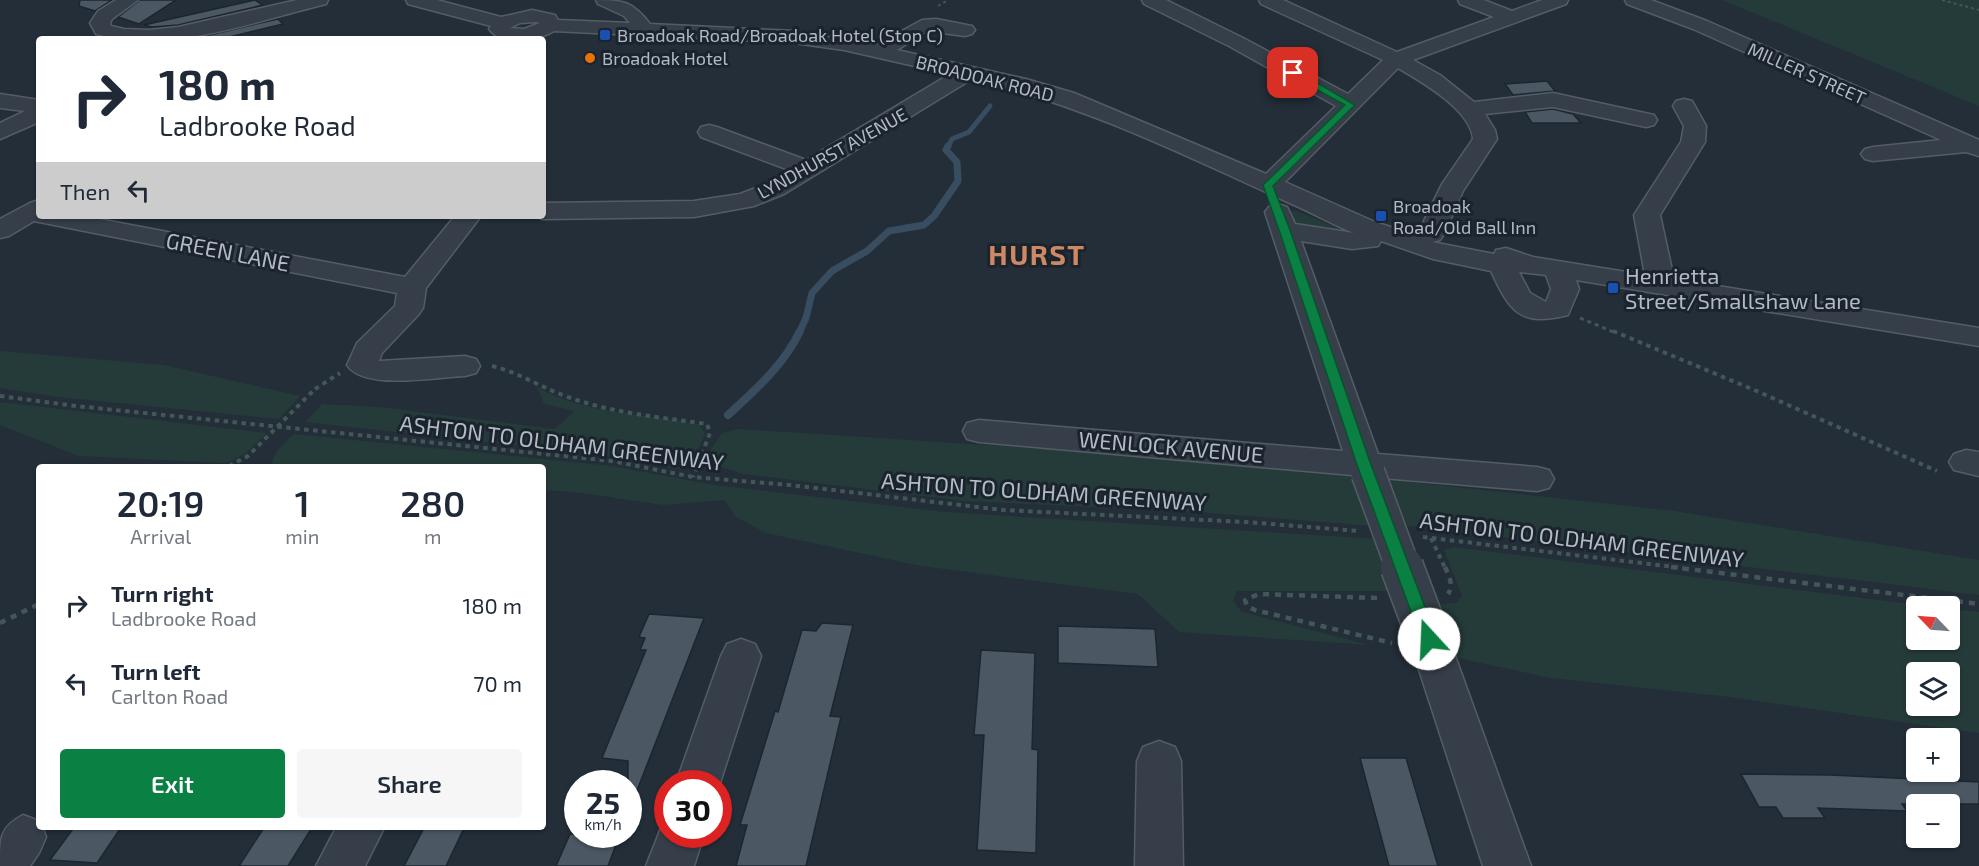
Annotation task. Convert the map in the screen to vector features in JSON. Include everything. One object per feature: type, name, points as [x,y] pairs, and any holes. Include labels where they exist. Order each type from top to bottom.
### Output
[{"type":"street","points":[[129,0],[105,15],[100,23],[104,30],[134,36],[171,34],[319,0]]},
{"type":"street","points":[[415,0],[510,19]]},
{"type":"street","points":[[605,0],[632,12],[645,30]]},
{"type":"street","points":[[1151,0],[1236,42],[1351,105]]},
{"type":"street","points":[[1268,0],[1415,68],[1469,109],[1484,128],[1485,138],[1452,189],[1431,234],[1405,249]]},
{"type":"street","points":[[1467,0],[1512,17]]},
{"type":"street","points":[[1507,866],[1432,645],[1365,468],[1268,185],[1396,59],[1559,0]]},
{"type":"street","name":"MILLER STREET","points":[[1634,0],[1700,25],[1974,146]]},
{"type":"street","name":"BROADOAK ROAD","points":[[510,19],[535,33],[550,25],[794,37],[879,52],[1026,85],[1066,98],[1150,132],[1328,210],[1348,223],[1380,235],[1405,249]]},
{"type":"street","points":[[879,52],[922,26],[936,25],[965,30]]},
{"type":"street","name":"LYNDHURST AVENUE","points":[[546,211],[694,209],[745,201],[775,189],[967,73]]},
{"type":"street","points":[[1469,109],[1553,100],[1646,120]]},
{"type":"street","points":[[0,101],[36,107]]},
{"type":"street","points":[[1662,285],[1647,215],[1693,142],[1695,126],[1684,106]]},
{"type":"street","points":[[0,132],[36,114]]},
{"type":"street","points":[[709,132],[809,169]]},
{"type":"street","points":[[1873,154],[1974,146]]},
{"type":"street","points":[[1452,189],[1484,250],[1518,298],[1538,312],[1558,309],[1564,289],[1558,268]]},
{"type":"street","points":[[0,230],[36,214]]},
{"type":"street","name":"GREEN LANE","points":[[68,219],[412,287]]},
{"type":"street","points":[[465,366],[376,371],[362,365],[368,350],[409,308],[412,287],[466,219]]},
{"type":"street","points":[[1285,230],[1405,249],[1484,250],[1558,268],[1979,337]]},
{"type":"street","name":"WENLOCK AVENUE","points":[[979,431],[1365,468],[1537,478]]},
{"type":"street","points":[[702,770],[741,656]]},
{"type":"street","points":[[1159,761],[1159,866]]},
{"type":"street","points":[[340,866],[360,830]]},
{"type":"street","points":[[670,866],[676,848]]},
{"type":"path","points":[[1942,0],[1979,10]]},
{"type":"path","points":[[1558,309],[1759,392],[1963,467]]},
{"type":"path","points":[[465,366],[479,363],[509,370],[565,396],[610,410],[707,424],[710,433],[693,477]]},
{"type":"path","points":[[233,464],[248,456],[315,389]]},
{"type":"path","name":"ASHTON TO OLDHAM GREENWAY","points":[[0,396],[76,406],[612,461],[693,477],[790,485],[1004,510],[1246,522],[1365,531]]},
{"type":"path","name":"ASHTON TO OLDHAM GREENWAY","points":[[1419,537],[1979,604]]},
{"type":"path","points":[[1430,538],[1450,578],[1451,590],[1444,599]]},
{"type":"path","points":[[1384,599],[1259,594],[1245,600],[1247,606],[1255,610],[1432,645]]},
{"type":"path","points":[[0,623],[36,605]]},
{"type":"green space","points":[[1722,0],[1979,0],[1979,106]]},
{"type":"green space","points":[[1294,210],[1347,232],[1293,224],[1290,212]]},
{"type":"green space","points":[[0,351],[164,365],[300,396],[279,419],[59,397],[0,388]]},
{"type":"green space","points":[[537,387],[556,396],[596,408],[700,425],[705,434],[691,466],[676,469],[612,456],[305,422],[322,404],[380,407],[554,429],[575,411],[544,404]]},
{"type":"green space","points":[[0,402],[267,433],[246,453],[227,463],[79,456],[0,425]]},
{"type":"green space","points":[[738,429],[1048,449],[1352,474],[1372,526],[1198,512],[964,501],[743,474],[709,463],[711,449],[722,433]]},
{"type":"green space","points":[[294,434],[611,466],[715,485],[945,512],[1377,539],[1395,591],[1237,591],[1233,601],[1242,612],[1369,645],[1179,632],[1138,594],[921,566],[766,533],[736,517],[724,500],[663,505],[575,492],[546,490],[546,464],[272,464],[283,444]]},
{"type":"green space","points":[[1383,479],[1674,511],[1979,560],[1979,595],[1402,525]]},
{"type":"green space","points":[[1453,547],[1906,603],[1906,650],[1960,650],[1960,610],[1979,612],[1979,733],[1960,730],[1960,728],[1944,728],[1730,697],[1550,678],[1449,656],[1433,605],[1456,603],[1462,596],[1444,550]]},
{"type":"building","points":[[80,0],[112,0],[95,11],[79,6]]},
{"type":"building","points":[[140,0],[176,0],[139,24],[118,17]]},
{"type":"building","points":[[255,0],[263,5],[178,25],[152,27],[144,25]]},
{"type":"building","points":[[278,19],[283,24],[233,36],[205,36]]},
{"type":"building","points":[[1547,81],[1555,91],[1513,95],[1505,84]]},
{"type":"building","points":[[1553,109],[1573,114],[1581,123],[1532,123],[1525,112]]},
{"type":"building","points":[[649,614],[704,618],[642,778],[642,770],[628,770],[628,761],[602,758],[646,650],[640,650],[645,638],[639,637]]},
{"type":"building","points":[[822,623],[853,625],[830,716],[841,717],[806,866],[736,866],[747,825],[740,825],[775,711],[778,712],[802,630],[816,631]]},
{"type":"building","points":[[1058,626],[1155,629],[1158,667],[1058,663]]},
{"type":"building","points":[[981,650],[1035,653],[1032,749],[1038,750],[1036,853],[977,850],[984,735],[974,735]]},
{"type":"building","points":[[1360,758],[1406,758],[1438,866],[1389,866]]},
{"type":"building","points":[[1741,774],[1906,779],[1906,782],[1979,782],[1979,804],[1960,804],[1960,794],[1906,794],[1906,804],[1902,804],[1906,811],[1818,808],[1825,818],[1783,818],[1776,807],[1759,807]]},
{"type":"building","points":[[72,830],[119,830],[97,863],[50,860]]},
{"type":"building","points":[[262,830],[310,830],[288,866],[239,866]]},
{"type":"building","points":[[423,830],[463,830],[446,866],[404,866]]},
{"type":"building","points":[[564,848],[615,848],[608,866],[556,866]]},
{"type":"waterway","points":[[948,147],[952,139],[969,132],[990,106]]},
{"type":"waterway","points":[[800,332],[806,318],[812,293],[832,271],[867,251],[889,231],[924,225],[934,216],[958,181],[957,162],[946,150],[948,146]]},
{"type":"waterway","points":[[728,415],[777,366],[800,332]]},
{"type":"place","name":"Broadoak Road/Broadoak Hotel (Stop C)","points":[[605,35]]},
{"type":"place","name":"Broadoak Hotel","points":[[590,58]]},
{"type":"place","name":"Broadoak Road/Old Ball Inn","points":[[1381,216]]},
{"type":"place","name":"Henrietta Street/Smallshaw Lane","points":[[1613,288]]},
{"type":"district","name":"HURST","points":[[1037,254]]},
{"type":"route","points":[[1293,73],[1351,105],[1268,185],[1363,462],[1429,639]]}]
